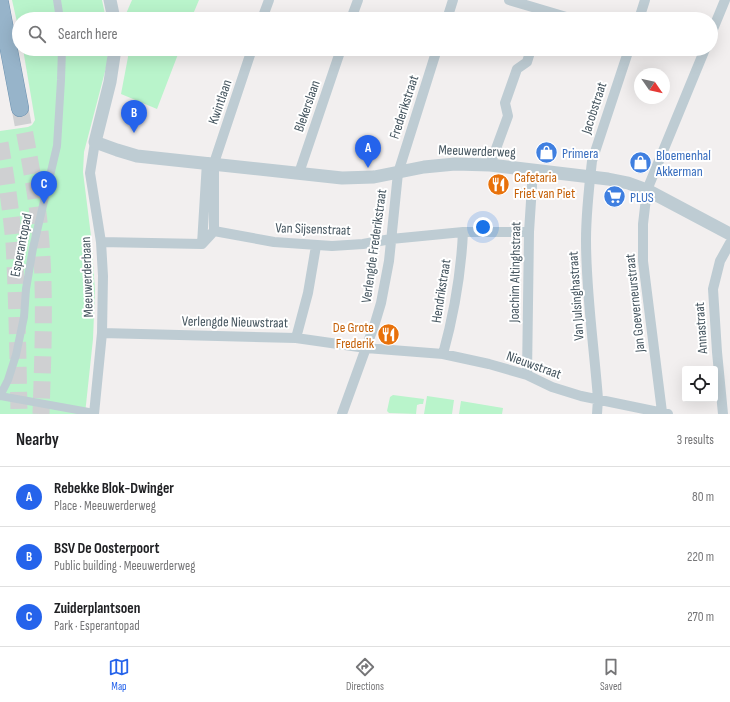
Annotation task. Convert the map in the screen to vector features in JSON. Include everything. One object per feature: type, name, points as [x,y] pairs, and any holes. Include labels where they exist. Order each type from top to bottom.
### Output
[{"type":"highway","points":[[0,3],[20,108]]},
{"type":"street","points":[[56,0],[59,12]]},
{"type":"street","points":[[110,0],[113,12]]},
{"type":"street","points":[[265,12],[269,0]]},
{"type":"street","points":[[353,12],[357,0]]},
{"type":"street","points":[[449,12],[453,0]]},
{"type":"street","points":[[509,0],[536,12]]},
{"type":"street","points":[[641,12],[645,0]]},
{"type":"street","points":[[718,17],[725,0]]},
{"type":"street","name":"Esperantopad","points":[[0,396],[8,380],[16,355],[24,317],[26,289],[33,248],[57,146],[62,56]]},
{"type":"street","points":[[95,142],[110,82],[114,56]]},
{"type":"street","name":"Kwintlaan","points":[[210,163],[249,56]]},
{"type":"street","name":"Blekerslaan","points":[[299,173],[339,56]]},
{"type":"street","name":"Frederikstraat","points":[[398,173],[435,56]]},
{"type":"street","points":[[490,165],[508,116],[504,104],[517,69],[527,62],[529,56]]},
{"type":"street","name":"Jacobstraat","points":[[590,177],[592,161],[627,56]]},
{"type":"street","name":"Jan Goeverneurstraat","points":[[665,413],[643,261],[643,224],[647,190],[702,56]]},
{"type":"street","name":"Meeuwerderweg","points":[[95,142],[137,156],[320,176],[374,178],[437,165],[455,164],[490,165],[590,177],[628,183],[647,190],[730,234]]},
{"type":"street","name":"Meeuwerderbaan","points":[[95,142],[90,173],[101,242],[103,276],[102,333],[97,414]]},
{"type":"street","points":[[101,242],[202,244],[214,232],[210,163]]},
{"type":"street","points":[[202,244],[210,163]]},
{"type":"street","name":"Joachim Altinghstraat","points":[[528,375],[529,232],[532,170]]},
{"type":"street","name":"Verlengde Frederikstraat","points":[[342,414],[375,323],[385,282],[398,173]]},
{"type":"street","name":"Van Julsinghastraat","points":[[590,177],[586,240],[589,309],[598,399],[596,414]]},
{"type":"street","name":"Van Sijsenstraat","points":[[214,232],[274,242],[316,246],[349,246],[391,239],[463,232],[529,232]]},
{"type":"street","name":"Hendrikstraat","points":[[443,354],[456,297],[463,232]]},
{"type":"street","name":"Annastraat","points":[[723,414],[716,352],[713,290],[720,261],[730,243]]},
{"type":"street","points":[[296,338],[308,293],[316,246]]},
{"type":"street","name":"Verlengde Nieuwstraat","points":[[102,333],[296,338],[366,348]]},
{"type":"street","name":"Nieuwstraat","points":[[366,348],[443,354],[489,364],[528,375],[545,384],[564,391],[665,413]]},
{"type":"street","points":[[0,396],[97,414]]},
{"type":"green space","points":[[12,0],[102,0],[105,12],[15,12]]},
{"type":"green space","points":[[132,0],[199,0],[194,12],[127,12]]},
{"type":"green space","points":[[24,56],[108,56],[107,64],[84,152],[83,172],[91,236],[95,290],[93,339],[85,414],[0,414],[0,131],[28,127],[32,125],[35,120]]},
{"type":"green space","points":[[177,56],[157,109],[121,94],[128,57]]},
{"type":"green space","points":[[393,395],[424,399],[423,404],[417,405],[416,414],[389,413],[387,411],[390,397]]},
{"type":"green space","points":[[427,396],[454,400],[452,414],[424,414]]},
{"type":"green space","points":[[461,401],[503,408],[502,414],[459,414]]},
{"type":"tunnel","points":[[20,108],[31,165],[39,222],[43,269],[43,366],[41,414]]},
{"type":"tunnel","points":[[0,143],[14,243],[19,414]]},
{"type":"place","name":"BSV De Oosterpoort","points":[[134,133]]},
{"type":"place","name":"Primera","points":[[546,153]]},
{"type":"place","name":"Bloemenhal Akkerman","points":[[641,163]]},
{"type":"place","name":"Rebekke Blok-Dwinger","points":[[368,168]]},
{"type":"place","name":"Cafetaria Friet van Piet","points":[[499,185]]},
{"type":"place","name":"PLUS","points":[[614,197]]},
{"type":"place","name":"Zuiderplantsoen","points":[[44,204]]},
{"type":"place","name":"De Grote Frederik","points":[[389,335]]}]
